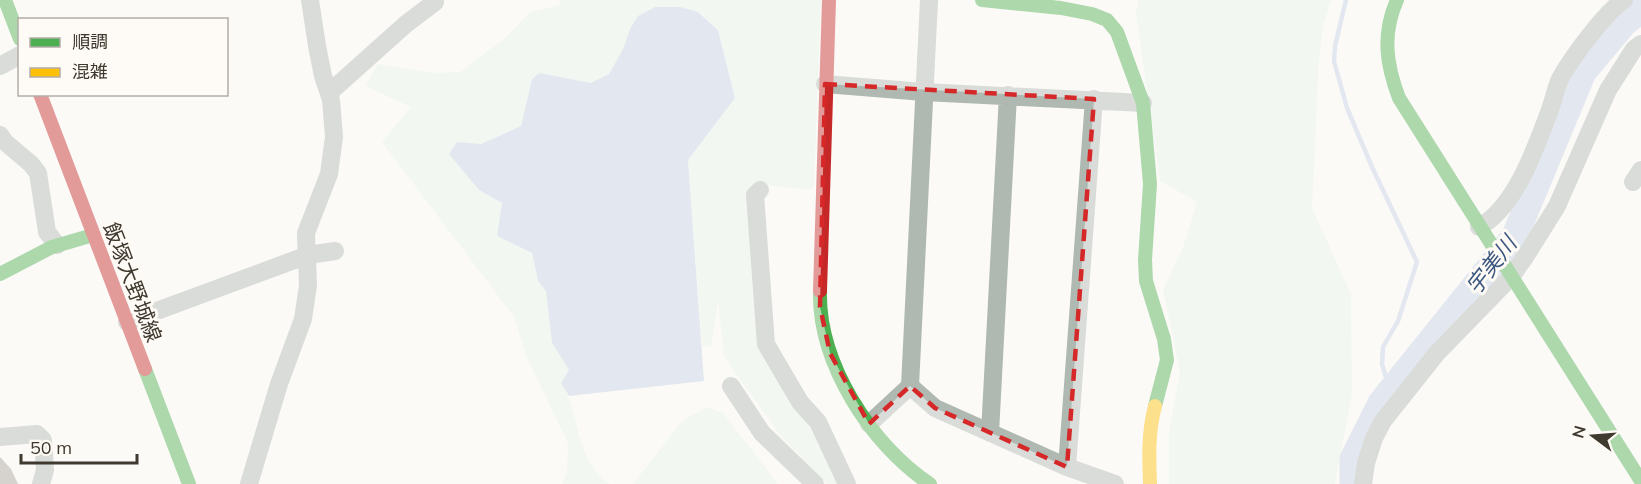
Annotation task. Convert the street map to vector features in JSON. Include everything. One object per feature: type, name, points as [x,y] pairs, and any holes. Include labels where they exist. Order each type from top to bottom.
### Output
[{"type":"street","points":[[5,0],[18,34]]},
{"type":"street","points":[[249,484],[279,384],[303,319],[308,285],[306,233],[329,174],[334,137],[330,92],[323,76],[310,0]]},
{"type":"street","points":[[829,0],[820,307],[830,353],[859,412],[893,452],[925,483]]},
{"type":"street","points":[[869,424],[910,386],[929,0]]},
{"type":"street","points":[[982,0],[1054,3],[1107,20],[1118,32],[1143,102],[1150,184],[1145,260],[1146,281],[1164,339],[1167,360],[1150,424],[1148,445],[1150,484]]},
{"type":"street","points":[[1397,0],[1385,42],[1389,74],[1399,98],[1509,274],[1634,454],[1641,480]]},
{"type":"street","points":[[1480,229],[1503,207],[1519,182],[1549,114],[1560,80],[1569,65],[1598,26],[1624,0]]},
{"type":"street","points":[[330,92],[406,24],[435,2]]},
{"type":"street","points":[[1363,484],[1371,446],[1383,421],[1437,353],[1509,274],[1557,206],[1582,147],[1620,69],[1641,44]]},
{"type":"street","points":[[0,66],[18,56]]},
{"type":"street","points":[[825,84],[924,92],[1143,102]]},
{"type":"street","points":[[990,433],[1008,95]]},
{"type":"street","name":"飯塚大野城線","points":[[41,96],[189,484]]},
{"type":"street","points":[[1067,467],[1094,99]]},
{"type":"street","points":[[0,135],[38,173],[47,231],[57,245]]},
{"type":"street","points":[[760,190],[755,195],[766,344],[800,402],[818,422],[847,484]]},
{"type":"street","points":[[0,274],[57,245],[93,235]]},
{"type":"street","points":[[127,322],[308,255],[334,251]]},
{"type":"street","points":[[731,386],[762,433],[815,484]]},
{"type":"street","points":[[910,386],[935,408],[1067,467],[1115,484]]},
{"type":"street","points":[[0,437],[37,434],[44,440],[45,470],[41,484]]},
{"type":"highlighted area","points":[[825,84],[1094,99],[1067,467],[935,408],[910,386],[869,424],[830,353],[820,307]]},
{"type":"shaded area","points":[[559,0],[821,0],[814,187],[810,190],[751,184],[752,237],[761,344],[815,428],[841,484],[827,484],[780,435],[724,357],[718,301],[711,347],[702,346],[688,160],[735,98],[718,30],[698,11],[630,29],[617,62],[612,70],[599,81],[579,82],[539,73],[532,79],[521,126],[481,144],[457,142],[479,190],[502,203],[497,236],[532,253],[538,281],[546,291],[552,343],[569,370],[562,383],[580,438],[591,464],[610,484],[562,484],[567,472],[568,443],[527,358],[514,317],[382,142],[411,107],[365,86],[378,64],[434,73],[460,72],[506,37],[530,12],[560,5]]},
{"type":"shaded area","points":[[1138,0],[1331,0],[1323,26],[1319,60],[1312,208],[1351,294],[1352,394],[1335,484],[1169,484],[1169,431],[1180,372],[1163,290],[1183,247],[1197,202],[1160,181],[1136,13]]},
{"type":"shaded area","points":[[707,407],[723,413],[778,484],[633,484],[682,421]]},
{"type":"water","points":[[655,7],[680,7],[698,12],[718,30],[735,98],[688,160],[704,381],[569,396],[561,383],[569,370],[552,343],[546,291],[538,281],[532,253],[497,236],[502,203],[479,190],[449,154],[457,142],[481,144],[521,126],[532,79],[539,73],[591,83],[609,74],[638,16]]},
{"type":"building","points":[[0,457],[11,469],[18,484],[0,484]]},
{"type":"waterway","points":[[1346,0],[1335,46],[1334,61],[1347,108],[1417,262],[1398,321],[1383,347],[1382,364],[1390,391]]},
{"type":"waterway","name":"宇美川","points":[[1353,484],[1353,459],[1381,403],[1515,236],[1583,72],[1624,23],[1641,10]]},
{"type":"traffic: fast","points":[[5,0],[18,34]]},
{"type":"traffic: fast","points":[[982,0],[1061,8],[1092,14],[1107,20],[1117,32],[1143,103],[1150,184],[1145,260],[1146,281],[1164,339],[1167,360],[1155,406]]},
{"type":"traffic: fast","points":[[1397,0],[1389,25],[1388,49],[1391,73],[1399,98],[1641,481]]},
{"type":"traffic: fast","points":[[0,274],[52,247],[93,235]]},
{"type":"traffic: fast","points":[[820,291],[822,318],[828,346],[838,373],[852,400],[888,448],[930,484]]},
{"type":"traffic: fast","points":[[145,369],[189,484]]},
{"type":"traffic: slow","points":[[1150,484],[1150,435],[1155,406]]},
{"type":"traffic: jam","points":[[820,291],[829,0]]},
{"type":"traffic: jam","points":[[41,96],[145,369]]}]
